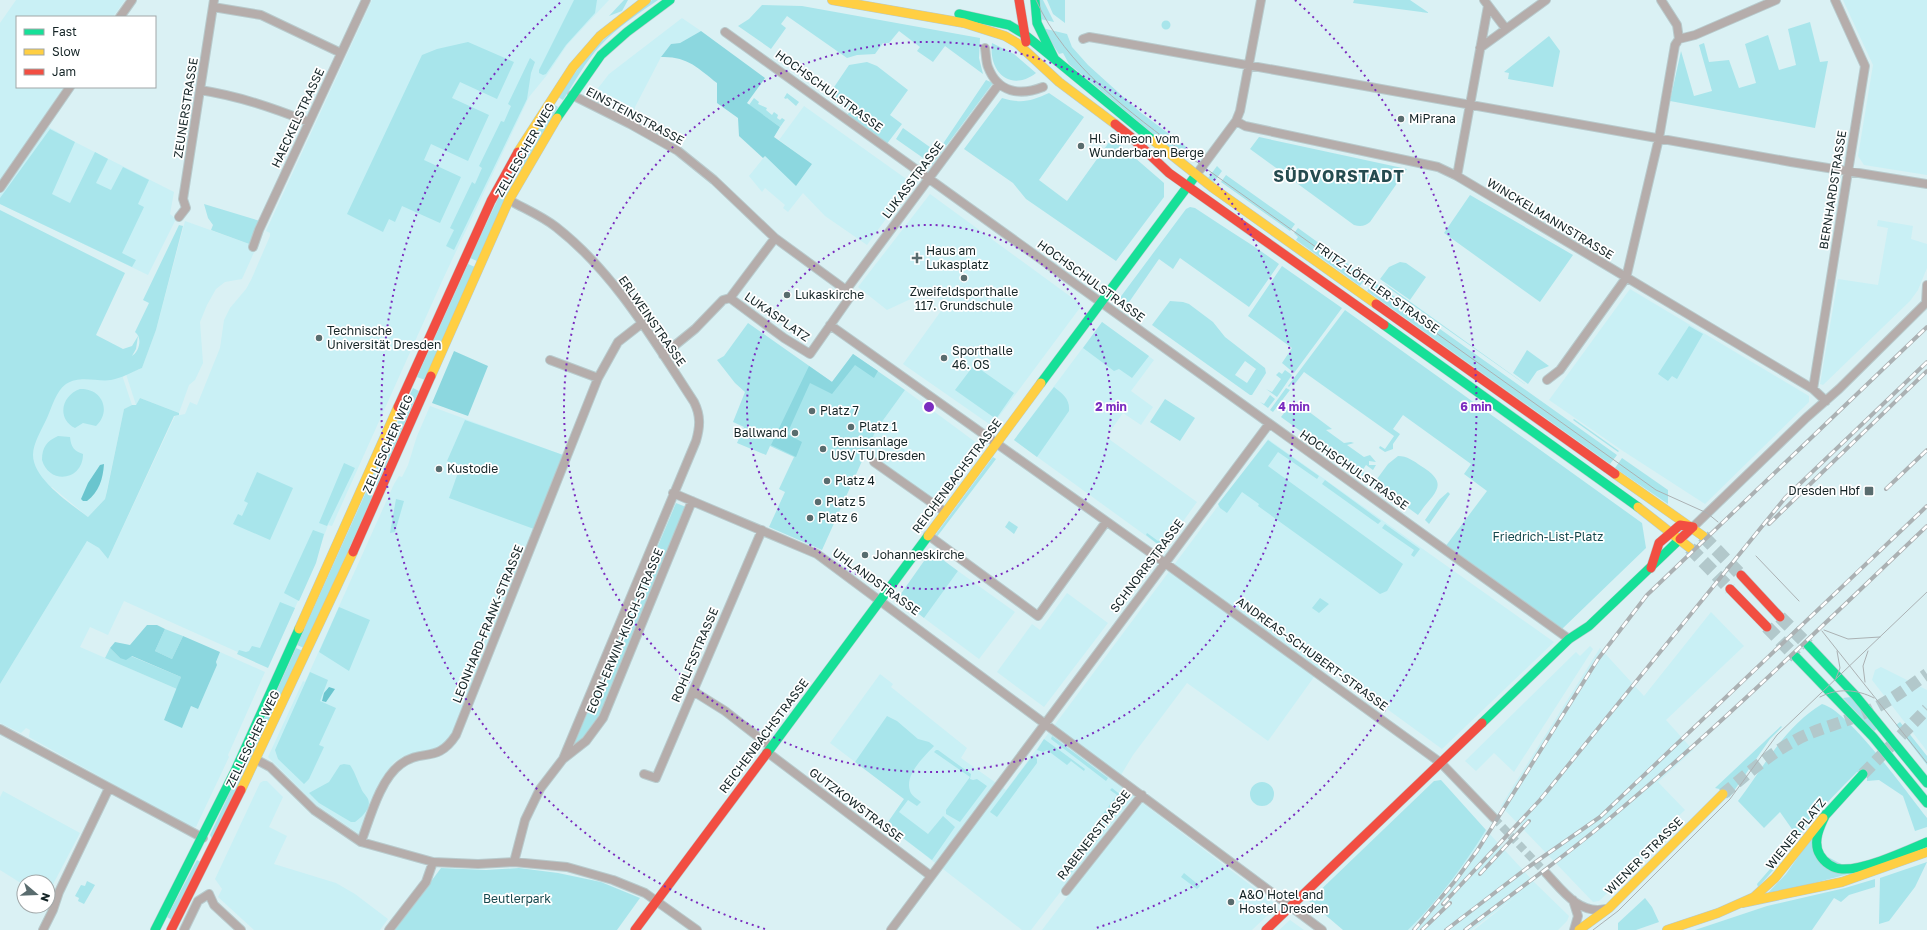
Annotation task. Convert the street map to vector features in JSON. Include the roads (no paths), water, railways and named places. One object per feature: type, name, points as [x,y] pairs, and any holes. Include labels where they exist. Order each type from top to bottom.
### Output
[{"type":"main road","points":[[625,15],[632,0]]},
{"type":"main road","name":"ZELLESCHER WEG","points":[[155,930],[238,765],[491,201],[530,130],[572,67],[595,40],[646,0]]},
{"type":"main road","name":"ZELLESCHER WEG","points":[[171,930],[257,760],[400,446],[509,200],[543,139],[601,55],[614,42],[670,0]]},
{"type":"main road","name":"FRITZ-LÖFFLER-STRASSE","points":[[832,0],[979,27],[1004,36],[1017,43],[1059,82],[1131,137],[1161,166],[1187,186],[1272,244],[1531,429],[1672,532]]},
{"type":"main road","name":"FRITZ-LÖFFLER-STRASSE","points":[[879,0],[988,19],[1009,25],[1024,34],[1089,89],[1196,175],[1704,536]]},
{"type":"main road","points":[[1019,0],[1024,34],[1032,56]]},
{"type":"main road","points":[[1035,0],[1037,22],[1054,58]]},
{"type":"main road","name":"REICHENBACHSTRASSE","points":[[635,930],[1196,175]]},
{"type":"main road","points":[[1651,568],[1659,543],[1680,525],[1693,527]]},
{"type":"main road","points":[[1266,930],[1569,639],[1589,626],[1693,527]]},
{"type":"main road","points":[[1672,532],[1690,548]]},
{"type":"main road","points":[[1741,575],[1780,617]]},
{"type":"main road","points":[[1730,589],[1767,627]]},
{"type":"main road","points":[[1808,645],[1886,731],[1927,783]]},
{"type":"main road","points":[[1796,657],[1875,740],[1927,803]]},
{"type":"main road","name":"WIENER PLATZ","points":[[1742,903],[1754,897],[1775,878],[1826,814],[1864,774]]},
{"type":"main road","name":"WIENER STRASSE","points":[[1579,930],[1609,908],[1723,794]]},
{"type":"main road","points":[[1826,814],[1818,833],[1816,845],[1819,854],[1825,862],[1833,867],[1843,869],[1860,866],[1927,842]]},
{"type":"main road","points":[[1667,930],[1742,903],[1842,882],[1927,852]]},
{"type":"street","points":[[121,16],[132,0]]},
{"type":"street","name":"HAECKELSTRASSE","points":[[253,247],[259,230],[366,0]]},
{"type":"street","name":"REICHENBACHSTRASSE","points":[[1196,175],[1236,121],[1240,111],[1261,0]]},
{"type":"street","points":[[1480,48],[1546,0]]},
{"type":"street","points":[[1547,380],[1560,370],[1626,278],[1658,138],[1675,45],[1679,38],[1677,25],[1661,0]]},
{"type":"street","points":[[1679,38],[1695,35],[1776,0]]},
{"type":"street","name":"BERNHARDSTRASSE","points":[[1813,389],[1865,66],[1835,0]]},
{"type":"street","points":[[1486,3],[1506,29]]},
{"type":"street","points":[[1457,176],[1480,48],[1486,3]]},
{"type":"street","points":[[214,4],[261,15],[341,53]]},
{"type":"street","name":"ZEUNERSTRASSE","points":[[180,217],[186,208],[183,199],[214,4]]},
{"type":"street","name":"HOCHSCHULSTRASSE","points":[[725,32],[1569,639]]},
{"type":"street","points":[[1083,39],[1089,37],[1101,39],[1848,172],[1927,184]]},
{"type":"street","points":[[985,48],[988,67],[999,84],[1013,91],[1021,92],[1028,92],[1043,88]]},
{"type":"street","name":"LUKASSTRASSE","points":[[846,290],[999,84]]},
{"type":"street","points":[[0,188],[69,88]]},
{"type":"street","points":[[200,90],[232,95],[267,105],[309,122]]},
{"type":"street","name":"EINSTEINSTRASSE","points":[[572,95],[630,124],[678,151],[714,180],[776,238]]},
{"type":"street","name":"WINCKELMANNSTRASSE","points":[[1236,121],[1245,126],[1438,167],[1457,176],[1813,389],[1826,401]]},
{"type":"street","name":"ERLWEINSTRASSE","points":[[509,200],[539,216],[569,238],[605,275],[663,355],[694,402],[698,411],[700,422],[696,441],[673,493]]},
{"type":"street","points":[[776,238],[846,290]]},
{"type":"street","name":"LUKASPLATZ","points":[[776,238],[730,298],[784,338],[810,354],[850,297],[846,290]]},
{"type":"street","points":[[1693,527],[1927,303],[1927,285]]},
{"type":"street","points":[[663,355],[695,329],[723,300],[730,298]]},
{"type":"street","name":"LEONHARD-FRANK-STRASSE","points":[[361,842],[384,783],[393,771],[402,763],[415,757],[435,754],[449,746],[456,735],[598,378],[618,342],[641,324]]},
{"type":"street","name":"ANDREAS-SCHUBERT-STRASSE","points":[[830,325],[1165,563],[1441,763],[1494,818]]},
{"type":"street","points":[[550,360],[598,378]]},
{"type":"street","name":"SCHNORRSTRASSE","points":[[891,930],[1269,424]]},
{"type":"street","points":[[874,462],[945,512]]},
{"type":"street","name":"UHLANDSTRASSE","points":[[673,493],[816,554],[880,600],[1322,930]]},
{"type":"street","name":"EGON-ERWIN-KISCH-STRASSE","points":[[563,759],[673,493]]},
{"type":"street","name":"EGON-ERWIN-KISCH-STRASSE","points":[[514,862],[525,820],[540,789],[563,759],[586,741],[602,718],[692,501]]},
{"type":"street","points":[[928,535],[1038,616],[1106,522]]},
{"type":"street","name":"ROHLFSSTRASSE","points":[[644,774],[656,778],[762,530]]},
{"type":"street","name":"GUTZKOWSTRASSE","points":[[693,691],[725,711],[769,750],[931,876]]},
{"type":"street","points":[[0,729],[202,838]]},
{"type":"street","points":[[257,760],[270,767],[314,810],[361,842],[433,862],[478,864],[514,862],[567,867],[613,880],[645,893],[657,900],[697,930]]},
{"type":"street","points":[[43,930],[53,910],[58,892],[109,788]]},
{"type":"street","name":"RABENERSTRASSE","points":[[1066,891],[1142,795]]},
{"type":"street","points":[[389,930],[426,882],[433,862]]},
{"type":"street","points":[[1546,873],[1573,900],[1591,910],[1609,908]]},
{"type":"street","points":[[184,930],[198,901],[209,894],[214,905],[241,930]]},
{"type":"street","points":[[1573,900],[1578,916],[1574,930]]},
{"type":"tunnel","points":[[1703,536],[1741,575]]},
{"type":"tunnel","points":[[1690,548],[1730,589]]},
{"type":"tunnel","points":[[1780,617],[1808,645]]},
{"type":"tunnel","points":[[1767,627],[1796,657]]},
{"type":"tunnel","points":[[1723,794],[1757,766],[1784,747],[1810,733],[1854,718],[1879,706],[1927,674]]},
{"type":"tunnel","points":[[1863,774],[1927,709]]},
{"type":"tunnel","points":[[1494,818],[1546,873]]},
{"type":"tram line","points":[[1036,0],[1049,24],[1064,46],[1082,67],[1122,105],[1187,155],[1656,490],[1707,513],[1718,522]]},
{"type":"tram line","points":[[1756,556],[1799,601]]},
{"type":"tram line","points":[[1593,930],[1618,911],[1730,799],[1777,735],[1927,592]]},
{"type":"tram line","points":[[1824,630],[1848,639],[1880,637]]},
{"type":"tram line","points":[[1822,631],[1927,763]]},
{"type":"tram line","points":[[1836,678],[1840,668],[1837,651]]},
{"type":"tram line","points":[[1865,682],[1863,666],[1868,651]]},
{"type":"tram line","points":[[1820,697],[1833,692],[1854,691],[1874,698]]},
{"type":"railway","points":[[1414,930],[1455,881],[1477,851],[1598,659],[1647,595],[1927,327]]},
{"type":"railway","points":[[1443,904],[1540,800],[1785,498],[1927,362]]},
{"type":"railway","points":[[1769,524],[1927,371]]},
{"type":"railway","points":[[1886,489],[1927,450]]},
{"type":"railway","points":[[1446,930],[1527,868],[1600,817],[1927,506]]},
{"type":"railway","points":[[1465,930],[1574,848],[1650,784],[1771,675],[1927,526]]},
{"type":"railway","points":[[1480,874],[1529,821]]},
{"type":"railway","points":[[1422,930],[1450,903]]},
{"type":"place","name":"MiPrana","points":[[1401,119]]},
{"type":"place","name":"Hl. Simeon vom Wunderbaren Berge","points":[[1081,146]]},
{"type":"place","name":"Haus am Lukasplatz","points":[[917,258]]},
{"type":"place","name":"Zweifeldsporthalle 117. Grundschule","points":[[964,278]]},
{"type":"place","name":"Lukaskirche","points":[[787,295]]},
{"type":"place","name":"Technische Universität Dresden","points":[[319,338]]},
{"type":"place","name":"Sporthalle 46. OS","points":[[944,358]]},
{"type":"place","name":"Platz 7","points":[[812,411]]},
{"type":"place","name":"Platz 1","points":[[851,427]]},
{"type":"place","name":"Ballwand","points":[[795,433]]},
{"type":"place","name":"Tennisanlage USV TU Dresden","points":[[823,449]]},
{"type":"place","name":"Kustodie","points":[[439,469]]},
{"type":"place","name":"Platz 4","points":[[827,481]]},
{"type":"place","name":"Dresden Hbf","points":[[1869,491]]},
{"type":"place","name":"Platz 5","points":[[818,502]]},
{"type":"place","name":"Platz 6","points":[[810,518]]},
{"type":"place","name":"Johanneskirche","points":[[865,555]]},
{"type":"place","name":"A&O Hotel and Hostel Dresden","points":[[1231,902]]},
{"type":"district","name":"SÜDVORSTADT","points":[[1339,176]]},
{"type":"park label","name":"Friedrich-List-Platz","points":[[1548,537]]},
{"type":"park label","name":"Beutlerpark","points":[[517,899]]}]
